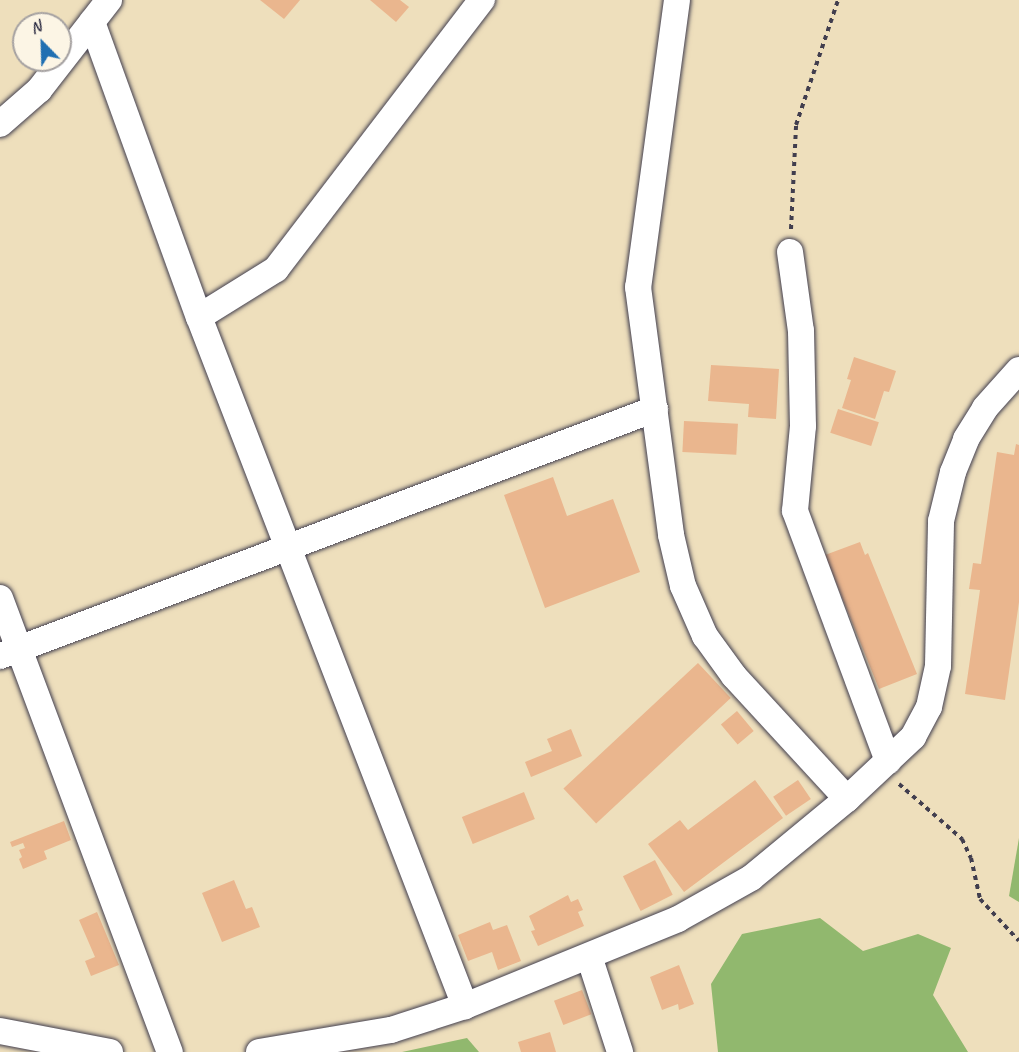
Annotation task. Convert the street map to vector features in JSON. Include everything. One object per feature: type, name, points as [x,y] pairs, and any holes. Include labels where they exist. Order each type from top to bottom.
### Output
[{"type":"street","points":[[0,124],[39,90],[109,0]]},
{"type":"street","points":[[199,317],[276,268],[482,0]]},
{"type":"street","points":[[677,0],[638,287],[671,535],[682,586],[705,636],[734,676],[847,799]]},
{"type":"street","points":[[92,22],[199,317],[290,547],[347,706],[465,1006]]},
{"type":"street","points":[[790,252],[801,331],[803,426],[795,512],[885,765]]},
{"type":"street","points":[[259,1052],[391,1030],[465,1006],[678,919],[751,878],[885,765],[913,737],[929,707],[938,666],[941,521],[953,472],[966,439],[985,408],[1019,370]]},
{"type":"street","points":[[10,652],[655,409]]},
{"type":"street","points":[[0,598],[10,652],[171,1052]]},
{"type":"street","points":[[589,956],[620,1052]]},
{"type":"street","points":[[0,1031],[110,1052]]},
{"type":"path","points":[[790,252],[796,125],[838,0]]},
{"type":"path","points":[[885,765],[962,839],[971,858],[980,899],[1019,940]]},
{"type":"green space","points":[[1019,838],[1019,902],[1009,896]]},
{"type":"green space","points":[[820,918],[863,951],[918,934],[951,948],[933,995],[968,1052],[718,1052],[711,984],[742,934]]},
{"type":"green space","points":[[467,1038],[479,1052],[402,1052]]},
{"type":"building","points":[[260,0],[300,0],[284,19]]},
{"type":"building","points":[[370,0],[400,0],[409,7],[396,22]]},
{"type":"building","points":[[854,357],[896,371],[889,392],[884,391],[875,419],[842,408],[851,380],[847,379]]},
{"type":"building","points":[[711,365],[779,369],[776,419],[748,417],[749,404],[708,401]]},
{"type":"building","points":[[838,409],[879,422],[871,446],[830,433]]},
{"type":"building","points":[[684,421],[738,424],[736,455],[682,452]]},
{"type":"building","points":[[1016,444],[1019,445],[1019,602],[1005,700],[965,694],[980,590],[969,589],[973,563],[981,564],[997,452],[1014,455]]},
{"type":"building","points":[[553,477],[567,516],[613,499],[640,572],[545,608],[504,495]]},
{"type":"building","points":[[860,542],[865,555],[868,553],[917,674],[879,689],[825,555]]},
{"type":"building","points":[[698,663],[731,698],[596,824],[563,788]]},
{"type":"building","points":[[737,711],[754,731],[738,744],[721,724]]},
{"type":"building","points":[[571,729],[582,756],[531,777],[525,762],[552,751],[547,739]]},
{"type":"building","points":[[755,780],[783,818],[684,892],[648,844],[680,820],[688,830]]},
{"type":"building","points":[[798,780],[811,799],[786,816],[773,797]]},
{"type":"building","points":[[524,792],[535,819],[473,844],[462,817]]},
{"type":"building","points":[[64,821],[71,840],[44,851],[47,859],[23,869],[19,859],[22,857],[19,850],[25,848],[23,843],[12,847],[10,842]]},
{"type":"building","points":[[655,860],[673,895],[641,911],[623,876]]},
{"type":"building","points":[[234,880],[246,909],[252,907],[260,927],[222,942],[202,893]]},
{"type":"building","points":[[568,895],[571,902],[578,899],[583,910],[578,912],[584,926],[538,946],[531,931],[535,930],[529,916]]},
{"type":"building","points":[[97,912],[119,965],[91,976],[85,961],[95,957],[79,920]]},
{"type":"building","points":[[490,922],[493,930],[507,925],[521,961],[498,970],[492,952],[468,961],[458,935]]},
{"type":"building","points":[[679,965],[694,1004],[679,1010],[678,1004],[662,1010],[650,977]]},
{"type":"building","points":[[582,990],[591,1014],[563,1025],[554,1001]]},
{"type":"building","points":[[550,1032],[556,1052],[521,1052],[518,1042]]}]
